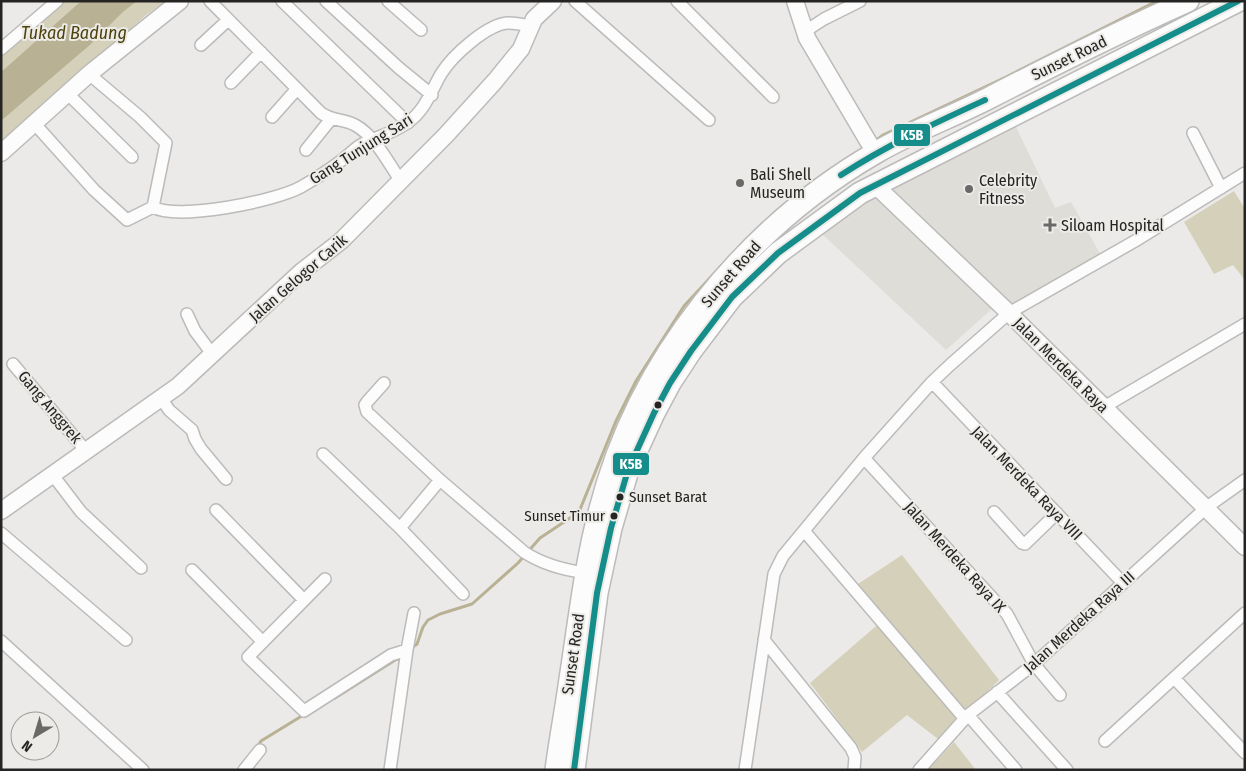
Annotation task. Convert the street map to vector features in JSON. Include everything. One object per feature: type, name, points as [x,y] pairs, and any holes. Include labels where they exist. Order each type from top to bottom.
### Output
[{"type":"highway","name":"Sunset Road","points":[[556,770],[586,573],[600,508],[624,438],[645,394],[665,359],[692,319],[724,278],[779,222],[830,182],[874,153],[986,100],[1134,25],[1188,1]]},
{"type":"highway","name":"Sunset Road","points":[[574,770],[597,593],[611,528],[628,470],[670,383],[691,351],[735,294],[778,253],[860,193],[1238,1]]},
{"type":"highway","points":[[1134,25],[1144,50]]},
{"type":"street","points":[[1,49],[57,1]]},
{"type":"street","points":[[1,153],[88,74],[180,1]]},
{"type":"street","points":[[210,1],[296,90],[321,113],[332,120],[354,124],[365,132],[400,180]]},
{"type":"street","points":[[282,1],[408,123]]},
{"type":"street","points":[[326,1],[399,68],[432,95]]},
{"type":"street","points":[[388,1],[421,30]]},
{"type":"street","name":"Jalan Gelogor Carik","points":[[1,510],[178,386],[301,272],[341,240],[446,135],[501,74],[521,49],[538,15],[552,1]]},
{"type":"street","points":[[575,1],[709,120]]},
{"type":"street","points":[[677,1],[773,97]]},
{"type":"street","points":[[795,1],[804,32],[874,153]]},
{"type":"street","points":[[804,32],[824,19],[860,1]]},
{"type":"street","points":[[201,45],[228,20]]},
{"type":"street","name":"Gang Tunjung Sari","points":[[153,207],[174,211],[194,211],[264,200],[298,189],[326,172],[356,148],[408,123],[432,95],[442,72],[469,44],[486,30],[508,23],[531,26]]},
{"type":"street","points":[[231,83],[261,52]]},
{"type":"street","points":[[34,123],[94,190],[127,220],[153,207],[166,144],[140,117],[88,74]]},
{"type":"street","points":[[272,117],[296,90]]},
{"type":"street","points":[[67,93],[132,157]]},
{"type":"street","points":[[306,150],[332,120]]},
{"type":"street","points":[[1193,133],[1221,188]]},
{"type":"street","points":[[745,770],[774,574],[783,556],[805,532],[864,458],[932,382],[1009,313],[1135,241],[1245,173]]},
{"type":"street","name":"Jalan Merdeka Raya","points":[[875,185],[1009,313],[1245,547]]},
{"type":"street","points":[[187,314],[194,331],[213,354]]},
{"type":"street","points":[[1104,407],[1245,324]]},
{"type":"street","name":"Gang Anggrek","points":[[13,364],[86,450]]},
{"type":"street","name":"Jalan Merdeka Raya VIII","points":[[932,382],[1123,583]]},
{"type":"street","points":[[384,383],[367,402],[365,408],[440,480],[535,559],[586,573]]},
{"type":"street","points":[[162,398],[169,410],[192,430],[201,449],[226,478]]},
{"type":"street","points":[[323,454],[400,528],[463,594]]},
{"type":"street","name":"Jalan Merdeka Raya IX","points":[[864,458],[1007,614],[1034,664],[1060,695]]},
{"type":"street","points":[[52,474],[82,512],[141,568]]},
{"type":"street","points":[[400,528],[440,480]]},
{"type":"street","name":"Jalan Merdeka Raya III","points":[[919,770],[966,717],[1034,664],[1207,508],[1245,480]]},
{"type":"street","points":[[216,510],[304,600]]},
{"type":"street","points":[[994,512],[1023,544],[1056,513]]},
{"type":"street","points":[[805,532],[966,717],[1016,770]]},
{"type":"street","points":[[1,533],[126,640]]},
{"type":"street","points":[[192,570],[263,642]]},
{"type":"street","points":[[325,579],[248,657],[304,711],[391,655],[407,650]]},
{"type":"street","points":[[1105,741],[1245,613]]},
{"type":"street","points":[[390,770],[414,614]]},
{"type":"street","points":[[764,640],[851,748],[855,757],[854,770]]},
{"type":"street","points":[[1,641],[143,770]]},
{"type":"street","points":[[1174,678],[1245,753]]},
{"type":"street","points":[[997,692],[1067,770]]},
{"type":"street","points":[[244,770],[260,750]]},
{"type":"shaded area","points":[[63,1],[81,1],[1,72],[1,56]]},
{"type":"shaded area","points":[[137,1],[166,1],[146,15],[1,146],[1,121],[90,45],[123,12]]},
{"type":"shaded area","points":[[1015,125],[1055,208],[1071,202],[1102,257],[1011,305],[882,183]]},
{"type":"shaded area","points":[[1234,191],[1245,209],[1245,280],[1233,265],[1214,274],[1184,222]]},
{"type":"shaded area","points":[[876,194],[994,307],[946,350],[820,232]]},
{"type":"shaded area","points":[[902,555],[999,680],[938,739],[907,715],[862,752],[810,683],[882,621],[852,588]]},
{"type":"shaded area","points":[[954,742],[976,770],[928,770]]},
{"type":"water","name":"Tukad Badung","points":[[81,1],[137,1],[123,12],[90,45],[1,121],[1,72]]},
{"type":"waterway","points":[[874,142],[883,135],[1006,77],[1157,1]]},
{"type":"waterway","points":[[410,649],[417,644],[423,627],[428,620],[440,614],[472,604],[518,563],[540,538],[579,512],[616,421],[636,381],[684,306],[722,265]]},
{"type":"waterway","points":[[335,698],[400,657]]},
{"type":"waterway","points":[[257,747],[261,741],[305,714]]},
{"type":"transit line","name":"K5B","points":[[574,770],[597,593],[611,528],[628,470],[670,383],[691,351],[732,297],[778,253],[860,193],[1238,1]]},
{"type":"transit line","name":"K5B","points":[[841,175],[894,144],[985,100]]},
{"type":"place","name":"Bali Shell Museum","points":[[740,183]]},
{"type":"place","name":"Celebrity Fitness","points":[[969,189]]},
{"type":"place","name":"Siloam Hospital","points":[[1050,225]]},
{"type":"place","name":"Sunset Barat","points":[[620,497]]},
{"type":"place","name":"Sunset Timur","points":[[614,516]]}]
